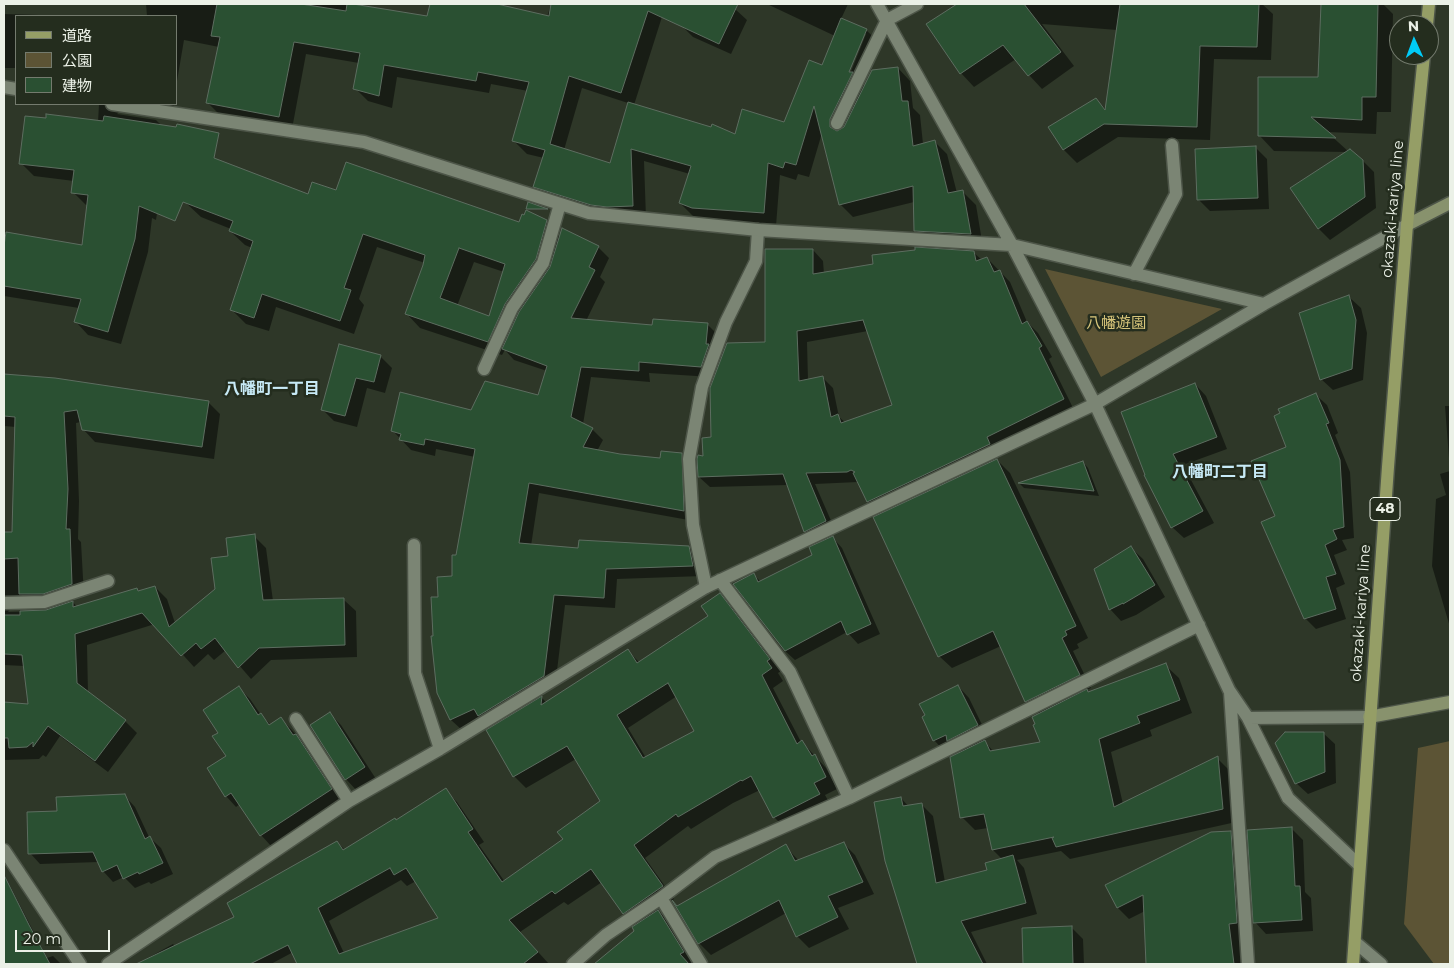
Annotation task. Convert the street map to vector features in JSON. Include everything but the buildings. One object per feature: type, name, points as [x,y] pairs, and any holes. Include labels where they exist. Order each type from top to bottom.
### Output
[{"type":"main road","name":"okazaki-kariya line","points":[[1353,964],[1369,717],[1407,225],[1423,65]]},
{"type":"street","points":[[877,4],[1012,245],[1095,404],[1229,690],[1248,718],[1288,798],[1359,866]]},
{"type":"street","points":[[836,122],[887,20],[918,4]]},
{"type":"street","points":[[119,105],[364,142],[589,213],[758,230],[1012,245],[1264,304]]},
{"type":"street","points":[[1134,274],[1176,194],[1172,145]]},
{"type":"street","points":[[108,964],[350,802],[706,587],[1095,404],[1264,304],[1450,203]]},
{"type":"street","points":[[484,369],[512,308],[543,263],[560,204]]},
{"type":"street","points":[[706,587],[693,525],[689,459],[702,387],[726,322],[756,261],[758,230]]},
{"type":"street","points":[[414,545],[415,673],[440,749]]},
{"type":"street","points":[[720,580],[790,672],[849,798]]},
{"type":"street","points":[[4,603],[44,602],[108,581]]},
{"type":"street","points":[[573,964],[606,935],[661,898],[715,857],[849,798],[1199,625]]},
{"type":"street","points":[[1229,690],[1248,964]]},
{"type":"street","points":[[1248,718],[1369,717],[1450,702]]},
{"type":"street","points":[[296,719],[350,802]]},
{"type":"street","points":[[4,850],[80,964]]},
{"type":"street","points":[[661,898],[702,964]]},
{"type":"street","points":[[1355,942],[1381,964]]},
{"type":"green space","name":"八幡遊園","points":[[1045,269],[1222,309],[1101,377]]},
{"type":"green space","points":[[1450,741],[1450,964],[1434,964],[1404,924],[1418,748]]},
{"type":"district","name":"八幡町一丁目","points":[[272,389]]},
{"type":"district","name":"八幡町二丁目","points":[[1220,472]]}]
